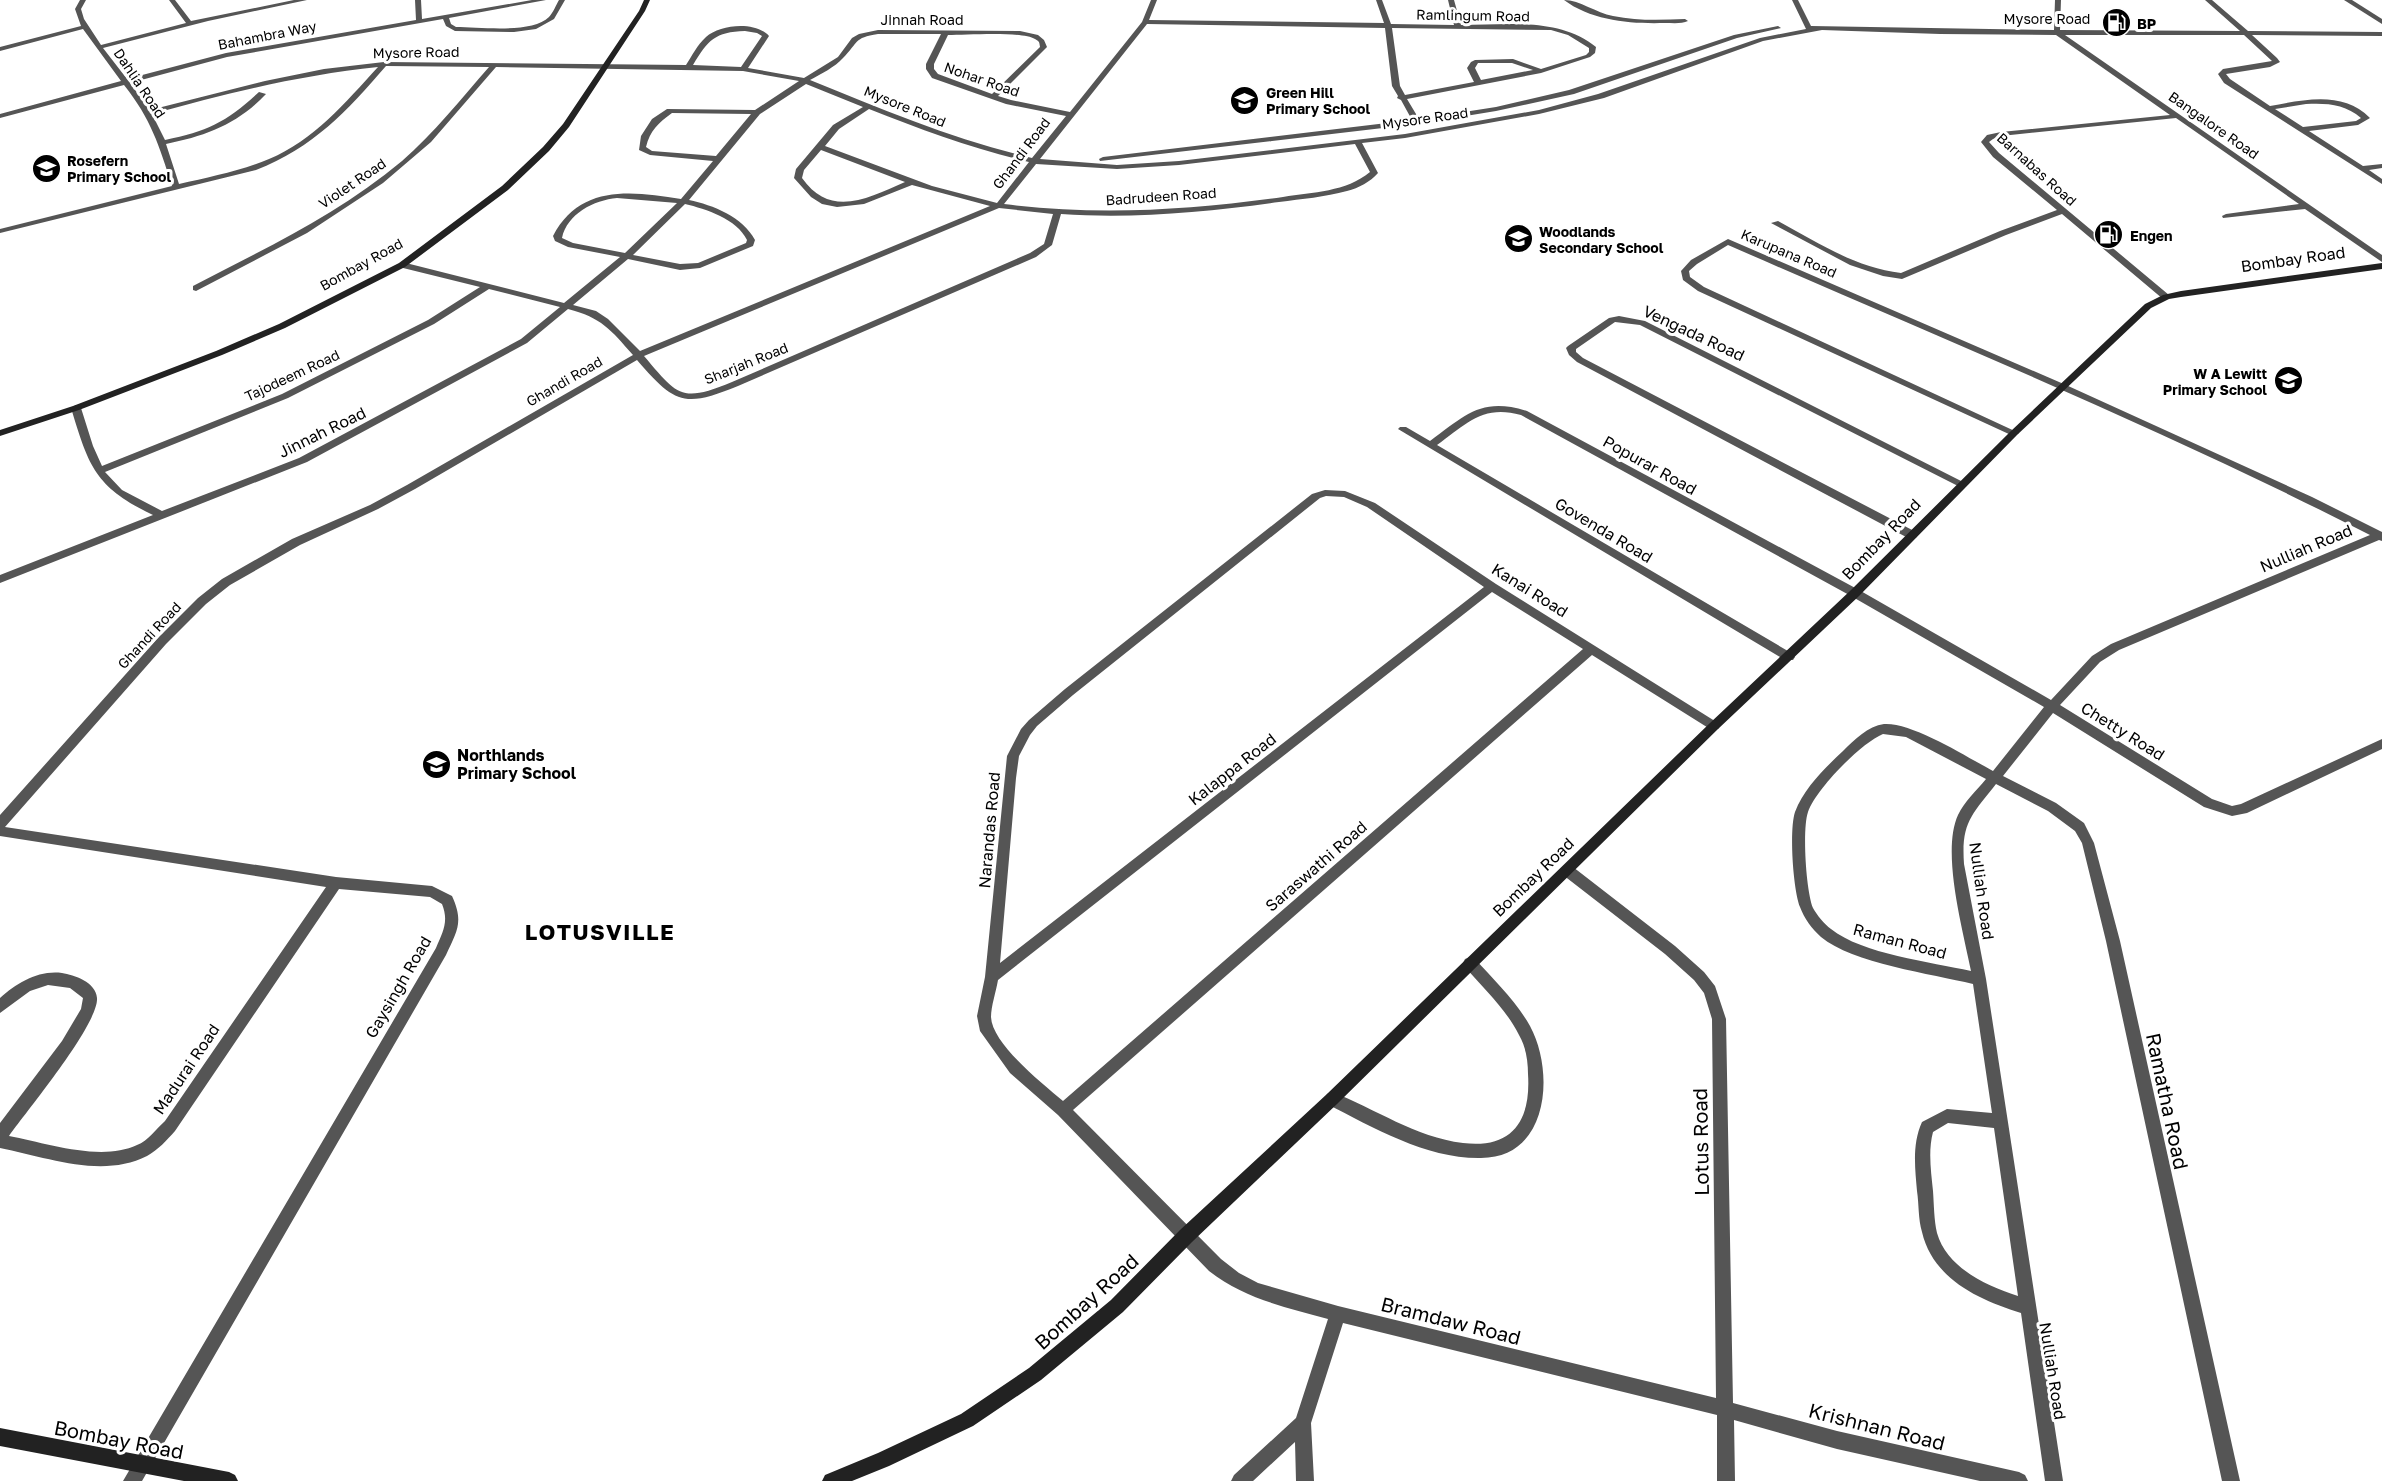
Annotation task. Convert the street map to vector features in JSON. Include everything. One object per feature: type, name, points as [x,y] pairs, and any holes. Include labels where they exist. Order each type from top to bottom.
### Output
[{"type":"street","points":[[0,49],[84,27],[78,9],[83,0]]},
{"type":"street","points":[[172,0],[189,24]]},
{"type":"street","points":[[100,47],[189,24],[304,0]]},
{"type":"street","points":[[418,0],[419,20]]},
{"type":"street","name":"Bahambra Way","points":[[0,116],[236,52],[543,0]]},
{"type":"street","points":[[446,16],[451,28],[523,30],[548,22],[562,0]]},
{"type":"street","name":"Bombay Road","points":[[0,433],[163,376],[282,326],[402,265],[505,188],[546,149],[566,125],[647,0]]},
{"type":"street","name":"Ghandi Road","points":[[0,824],[162,641],[202,601],[254,564],[411,487],[639,355],[999,205],[1144,22],[1154,0]]},
{"type":"street","points":[[1379,0],[1388,26],[1393,73],[1401,98],[1417,122]]},
{"type":"street","points":[[1451,0],[1458,26]]},
{"type":"street","points":[[1568,0],[1609,19],[1638,22],[1685,21]]},
{"type":"street","points":[[1795,0],[1809,29]]},
{"type":"street","points":[[2057,32],[2058,0]]},
{"type":"street","points":[[2208,0],[2276,62],[2265,67],[2226,70],[2222,74],[2233,86],[2382,182]]},
{"type":"street","points":[[2347,0],[2382,22]]},
{"type":"street","name":"Ramlingum Road","points":[[1144,22],[1552,28],[1570,34],[1593,47],[1592,54],[1588,56],[1541,71],[1401,98]]},
{"type":"street","name":"Dahlia Road","points":[[84,27],[149,113],[162,143],[176,187]]},
{"type":"street","points":[[688,68],[703,42],[712,34],[734,29],[762,32],[766,36],[765,40],[743,69]]},
{"type":"street","name":"Mysore Road","points":[[1035,159],[1085,166],[1143,166],[1460,127],[1568,106],[1762,39],[1809,29]]},
{"type":"street","name":"Mysore Road","points":[[149,113],[267,81],[349,67],[384,64],[604,65],[743,69],[803,80],[962,142],[1022,158],[1079,160],[1131,158],[1417,122],[1485,111],[1571,92],[1755,31],[1820,29],[2382,34]]},
{"type":"street","name":"Jinnah Road","points":[[0,579],[280,470],[329,448],[499,357],[534,334],[627,256],[683,202],[757,112],[840,58],[854,39],[861,35],[878,32],[946,32],[1020,33],[1036,36],[1044,46],[993,97]]},
{"type":"street","name":"Nohar Road","points":[[946,32],[930,64],[932,72],[943,80],[993,97],[1070,114]]},
{"type":"street","name":"Bangalore Road","points":[[2057,32],[2382,259]]},
{"type":"street","points":[[1479,84],[1471,68],[1477,61],[1513,61],[1541,71]]},
{"type":"street","points":[[0,231],[253,168],[283,158],[297,150],[344,108],[384,64]]},
{"type":"street","name":"Violet Road","points":[[196,288],[311,226],[368,191],[423,146],[494,65]]},
{"type":"street","points":[[162,143],[218,129],[238,116],[262,94]]},
{"type":"street","points":[[2268,108],[2329,101],[2351,107],[2366,118],[2358,123],[2301,130]]},
{"type":"street","points":[[869,106],[836,127],[800,169],[798,178],[801,184],[828,204],[851,205],[910,183]]},
{"type":"street","points":[[719,159],[650,153],[642,148],[642,143],[655,121],[670,111],[757,112]]},
{"type":"street","name":"Barnabas Road","points":[[2166,297],[1987,146],[1987,139],[2011,133],[2178,116]]},
{"type":"street","name":"Badrudeen Road","points":[[820,147],[910,183],[999,205],[1057,213],[1119,213],[1204,207],[1346,189],[1363,182],[1374,173],[1357,141]]},
{"type":"street","points":[[2362,169],[2382,166]]},
{"type":"street","points":[[617,196],[683,202],[720,211],[746,231],[751,240],[750,244],[737,251],[690,267],[670,267],[562,243],[557,236],[560,227],[579,209],[600,197],[617,196]]},
{"type":"street","points":[[2226,216],[2306,206]]},
{"type":"street","points":[[1774,223],[1858,264],[1887,274],[1902,276],[2003,233],[2063,211]]},
{"type":"street","name":"Sharjah Road","points":[[402,265],[568,306],[602,317],[675,394],[690,398],[716,391],[1033,255],[1048,245],[1057,213]]},
{"type":"street","name":"Karupana Road","points":[[2014,433],[1701,288],[1686,278],[1685,271],[1694,262],[1728,242],[2063,387]]},
{"type":"street","name":"Bombay Road","points":[[831,1481],[884,1460],[967,1420],[1035,1374],[1117,1306],[1186,1236],[1332,1099],[1470,963],[1568,871],[1714,726],[1855,593],[2014,433],[2148,306],[2166,297],[2382,266]]},
{"type":"street","name":"Tajodeem Road","points":[[100,470],[285,396],[447,313],[487,287]]},
{"type":"street","name":"Vengada Road","points":[[1912,535],[1580,360],[1572,353],[1571,348],[1612,320],[1641,323],[1962,484]]},
{"type":"street","points":[[2063,387],[2308,499],[2381,536]]},
{"type":"street","name":"Popurar Road","points":[[1431,445],[1480,411],[1495,406],[1511,408],[1855,593]]},
{"type":"street","points":[[76,408],[100,470],[107,482],[162,516]]},
{"type":"street","name":"Govenda Road","points":[[1403,429],[1789,657]]},
{"type":"street","name":"Kanai Road","points":[[1325,493],[1345,494],[1371,505],[1492,587],[1714,726]]},
{"type":"street","name":"Narandas Road","points":[[1186,1236],[1063,1110],[1015,1068],[987,1031],[984,1016],[992,977],[1013,756],[1025,732],[1069,692],[1310,499],[1325,493]]},
{"type":"street","name":"Nulliah Road","points":[[2054,1481],[1979,979],[1956,846],[1964,815],[2052,706],[2096,659],[2115,647],[2381,536]]},
{"type":"street","name":"Kalappa Road","points":[[992,977],[1492,587]]},
{"type":"street","name":"Chetty Road","points":[[1855,593],[2052,706],[2193,794],[2222,809],[2232,811],[2267,799],[2382,744]]},
{"type":"street","name":"Saraswathi Road","points":[[1063,1110],[1592,649]]},
{"type":"street","name":"Raman Road","points":[[1979,979],[1862,951],[1842,944],[1827,934],[1814,920],[1806,906],[1798,830],[1800,814],[1806,800],[1825,777],[1863,741],[1881,729],[1909,733],[1996,777]]},
{"type":"street","name":"Ramatha Road","points":[[1996,777],[2070,819],[2080,828],[2088,843],[2113,941],[2231,1481]]},
{"type":"street","name":"Gaysingh Road","points":[[0,831],[336,882],[432,892],[447,900],[452,908],[451,928],[441,951],[132,1481]]},
{"type":"street","name":"Lotus Road","points":[[1568,871],[1670,950],[1699,976],[1710,990],[1719,1019],[1726,1481]]},
{"type":"street","name":"Madurai Road","points":[[0,1141],[110,1159],[129,1156],[149,1146],[170,1126],[336,882]]},
{"type":"street","points":[[1332,1099],[1375,1122],[1436,1144],[1465,1150],[1499,1148],[1523,1132],[1532,1117],[1535,1092],[1533,1049],[1526,1031],[1470,963]]},
{"type":"street","points":[[0,1007],[24,988],[38,981],[54,978],[76,983],[88,993],[90,999],[86,1014],[75,1032],[0,1135]]},
{"type":"street","points":[[2000,1121],[1947,1116],[1927,1127],[1923,1139],[1922,1161],[1931,1239],[1946,1261],[1970,1283],[1995,1297],[2027,1306]]},
{"type":"street","name":"Bramdaw Road","points":[[1186,1236],[1233,1279],[1256,1290],[1338,1314],[1725,1408]]},
{"type":"street","points":[[1305,1481],[1303,1423],[1338,1314]]},
{"type":"street","name":"Krishnan Road","points":[[1725,1408],[1837,1440],[2019,1481]]},
{"type":"street","points":[[1240,1481],[1303,1423]]},
{"type":"street","name":"Bombay Road","points":[[0,1437],[229,1481]]},
{"type":"place","name":"BP","points":[[2116,23]]},
{"type":"place","name":"Green Hill Primary School","points":[[1245,100]]},
{"type":"place","name":"Rosefern Primary School","points":[[46,168]]},
{"type":"place","name":"Engen","points":[[2109,235]]},
{"type":"place","name":"Woodlands Secondary School","points":[[1518,239]]},
{"type":"place","name":"W A Lewitt Primary School","points":[[2288,381]]},
{"type":"place","name":"Northlands Primary School","points":[[436,764]]},
{"type":"district","name":"LOTUSVILLE","points":[[600,931]]}]
